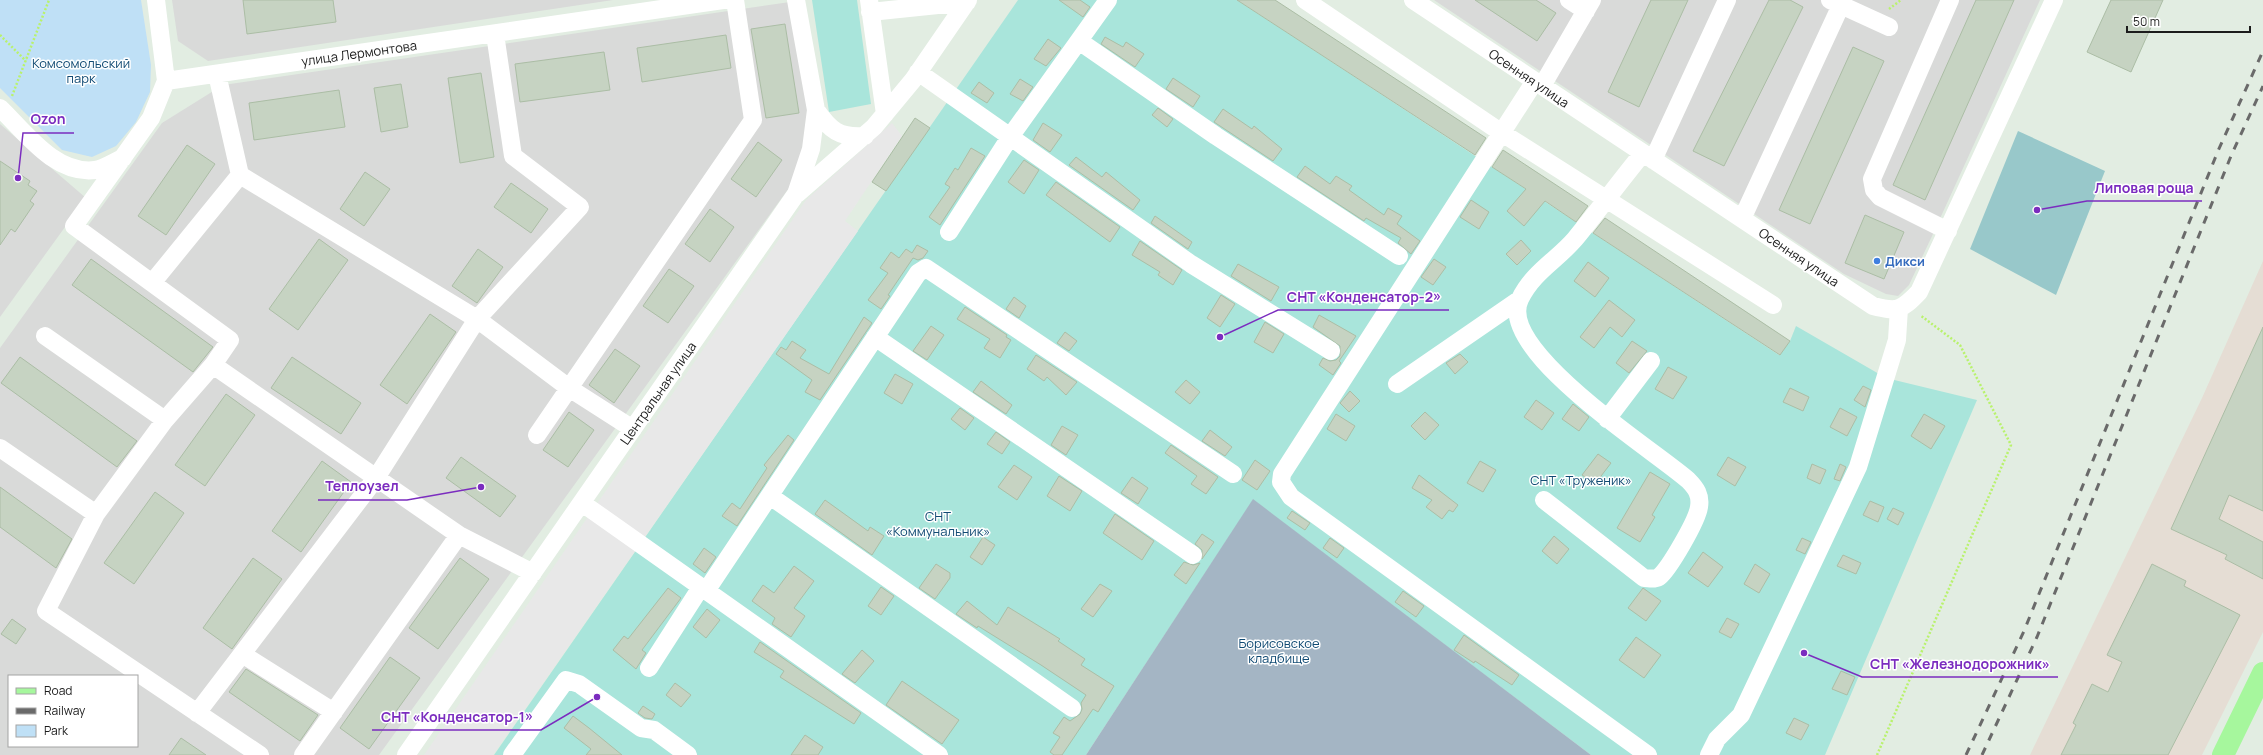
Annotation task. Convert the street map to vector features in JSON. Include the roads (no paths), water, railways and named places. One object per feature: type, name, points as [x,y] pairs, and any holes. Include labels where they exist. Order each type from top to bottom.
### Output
[{"type":"main road","points":[[2223,755],[2263,673]]},
{"type":"street","points":[[156,0],[166,81],[151,118],[74,226],[230,340],[213,366],[165,420],[96,514],[46,611],[260,755]]},
{"type":"street","name":"улица Лермонтова","points":[[166,81],[723,0]]},
{"type":"street","points":[[537,435],[753,120],[735,0]]},
{"type":"street","name":"Центральная улица","points":[[406,755],[796,194],[811,149],[816,110],[796,0]]},
{"type":"street","points":[[949,232],[1010,137],[1108,0]]},
{"type":"street","points":[[1305,0],[1325,6],[1502,133],[1773,305]]},
{"type":"street","name":"Осенняя улица","points":[[1413,0],[1872,306],[1892,311],[1903,306]]},
{"type":"street","points":[[1569,0],[1589,6],[1539,84],[1502,133],[1282,474],[1280,482],[1291,497],[1648,755]]},
{"type":"street","points":[[1397,384],[1519,300],[1545,264],[1573,240],[1606,199],[1648,157],[1727,0]]},
{"type":"street","points":[[1948,231],[1880,197],[1874,190],[1872,179],[1950,0]]},
{"type":"street","points":[[1709,755],[1717,739],[1741,715],[1858,467],[1897,340],[1903,306],[1919,292],[2054,0]]},
{"type":"street","points":[[884,114],[870,6],[968,1]]},
{"type":"street","points":[[796,194],[865,136],[918,72],[968,1]]},
{"type":"street","points":[[1742,219],[1835,3],[1889,27]]},
{"type":"street","points":[[197,713],[376,478],[477,319],[580,207],[513,156],[495,34]]},
{"type":"street","points":[[1079,41],[1216,136],[1399,256]]},
{"type":"street","points":[[918,72],[1191,264],[1331,351]]},
{"type":"street","points":[[217,74],[240,175],[477,319],[569,388],[633,429]]},
{"type":"street","points":[[816,110],[828,126],[841,134],[865,136]]},
{"type":"street","points":[[3,111],[46,153],[71,168],[95,170],[124,157]]},
{"type":"street","points":[[152,282],[240,175]]},
{"type":"street","points":[[649,668],[770,496],[918,273],[926,268],[1233,474]]},
{"type":"street","points":[[1519,300],[1516,316],[1528,342],[1544,362],[1607,419],[1678,471],[1697,489],[1699,507],[1694,522],[1667,568],[1658,577],[1644,578],[1544,500]]},
{"type":"street","points":[[45,336],[165,420]]},
{"type":"street","points":[[876,337],[1193,555]]},
{"type":"street","points":[[1607,419],[1651,361]]},
{"type":"street","points":[[213,366],[459,535],[533,573]]},
{"type":"street","points":[[0,448],[96,514]]},
{"type":"street","points":[[770,496],[1072,708]]},
{"type":"street","points":[[582,503],[940,755]]},
{"type":"street","points":[[303,755],[459,535]]},
{"type":"street","points":[[242,654],[334,712]]},
{"type":"street","points":[[512,755],[566,680],[579,684],[641,728],[654,730],[688,755]]},
{"type":"railway","points":[[1966,755],[2024,631],[2218,151],[2263,51]]},
{"type":"railway","points":[[1982,755],[2037,637],[2231,156],[2263,86]]},
{"type":"place","name":"Ozon","points":[[18,178]]},
{"type":"place","name":"Липовая роща","points":[[2037,210]]},
{"type":"place","name":"Дикси","points":[[1877,261]]},
{"type":"place","name":"СНТ «Конденсатор-2»","points":[[1220,337]]},
{"type":"place","name":"Теплоузел","points":[[481,487]]},
{"type":"place","name":"СНТ «Железнодорожник»","points":[[1804,653]]},
{"type":"place","name":"СНТ «Конденсатор-1»","points":[[597,697]]},
{"type":"park label","name":"Комсомольский парк","points":[[81,70]]},
{"type":"park label","name":"СНТ «Труженик»","points":[[1581,480]]},
{"type":"park label","name":"СНТ «Коммунальник»","points":[[938,524]]},
{"type":"park label","name":"Борисовское кладбище","points":[[1279,650]]}]
